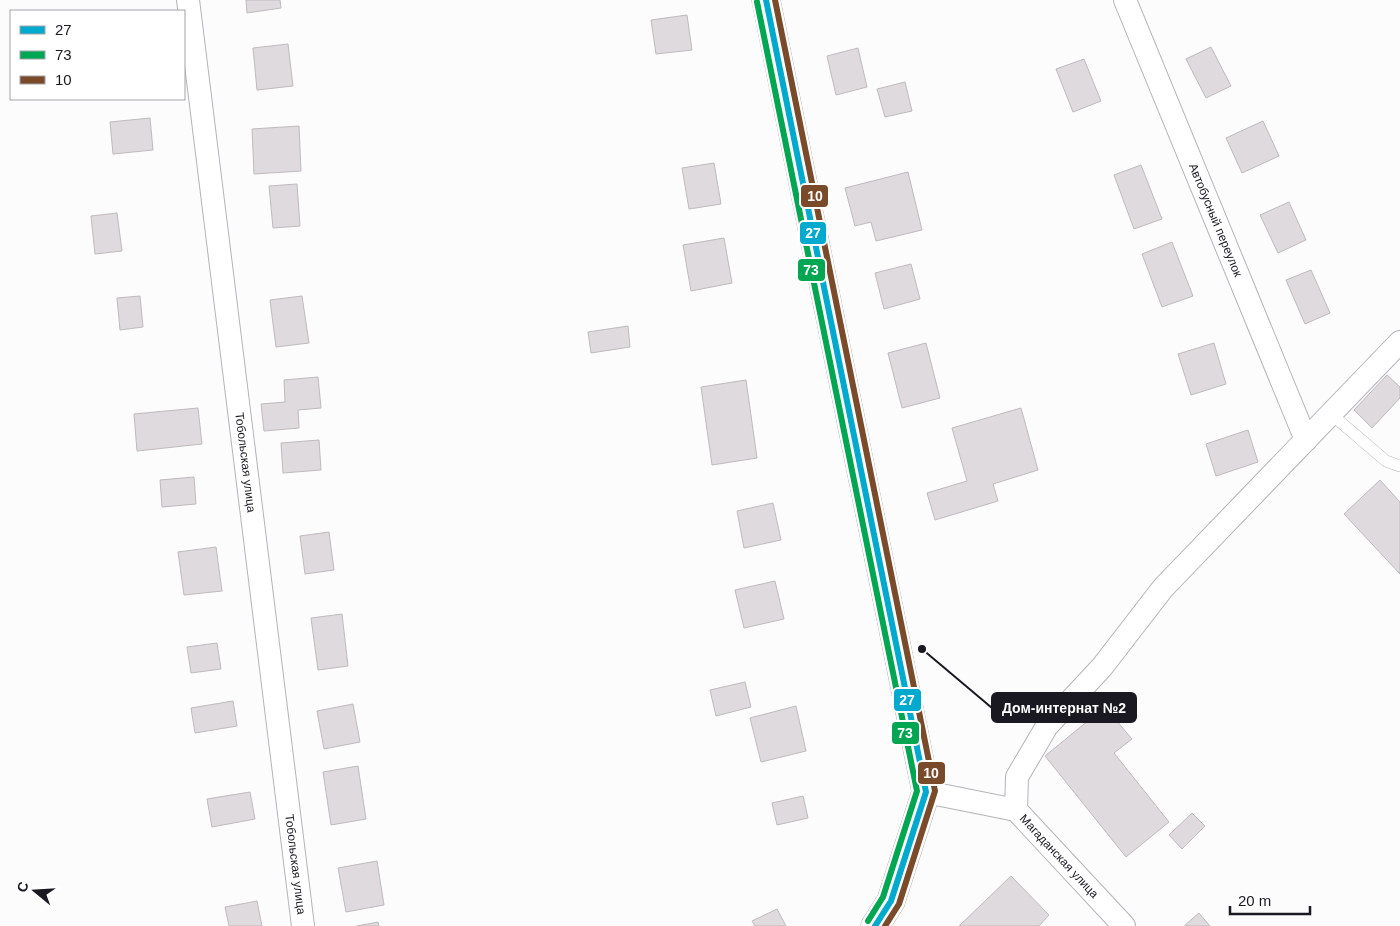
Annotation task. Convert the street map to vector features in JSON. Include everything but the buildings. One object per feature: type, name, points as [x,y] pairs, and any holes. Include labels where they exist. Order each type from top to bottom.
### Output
[{"type":"street","name":"Тобольская улица","points":[[188,0],[302,926]]},
{"type":"street","points":[[766,0],[926,792],[891,901],[875,926]]},
{"type":"street","name":"Автобусный переулок","points":[[1125,0],[1306,440]]},
{"type":"street","points":[[1016,810],[1017,777],[1046,726],[1102,667],[1163,588],[1400,342]]},
{"type":"street","name":"Магаданская улица","points":[[926,792],[1016,810],[1124,926]]},
{"type":"lane","points":[[1331,414],[1386,462],[1400,466]]},
{"type":"transit line","name":"27","points":[[766,0],[926,792],[891,901],[875,926]]},
{"type":"transit line","name":"10","points":[[775,0],[935,791],[899,904],[885,926]]},
{"type":"transit line","name":"73","points":[[757,2],[917,791],[883,897],[868,921]]},
{"type":"place","name":"Дом-интернат №2","points":[[922,649]]}]
